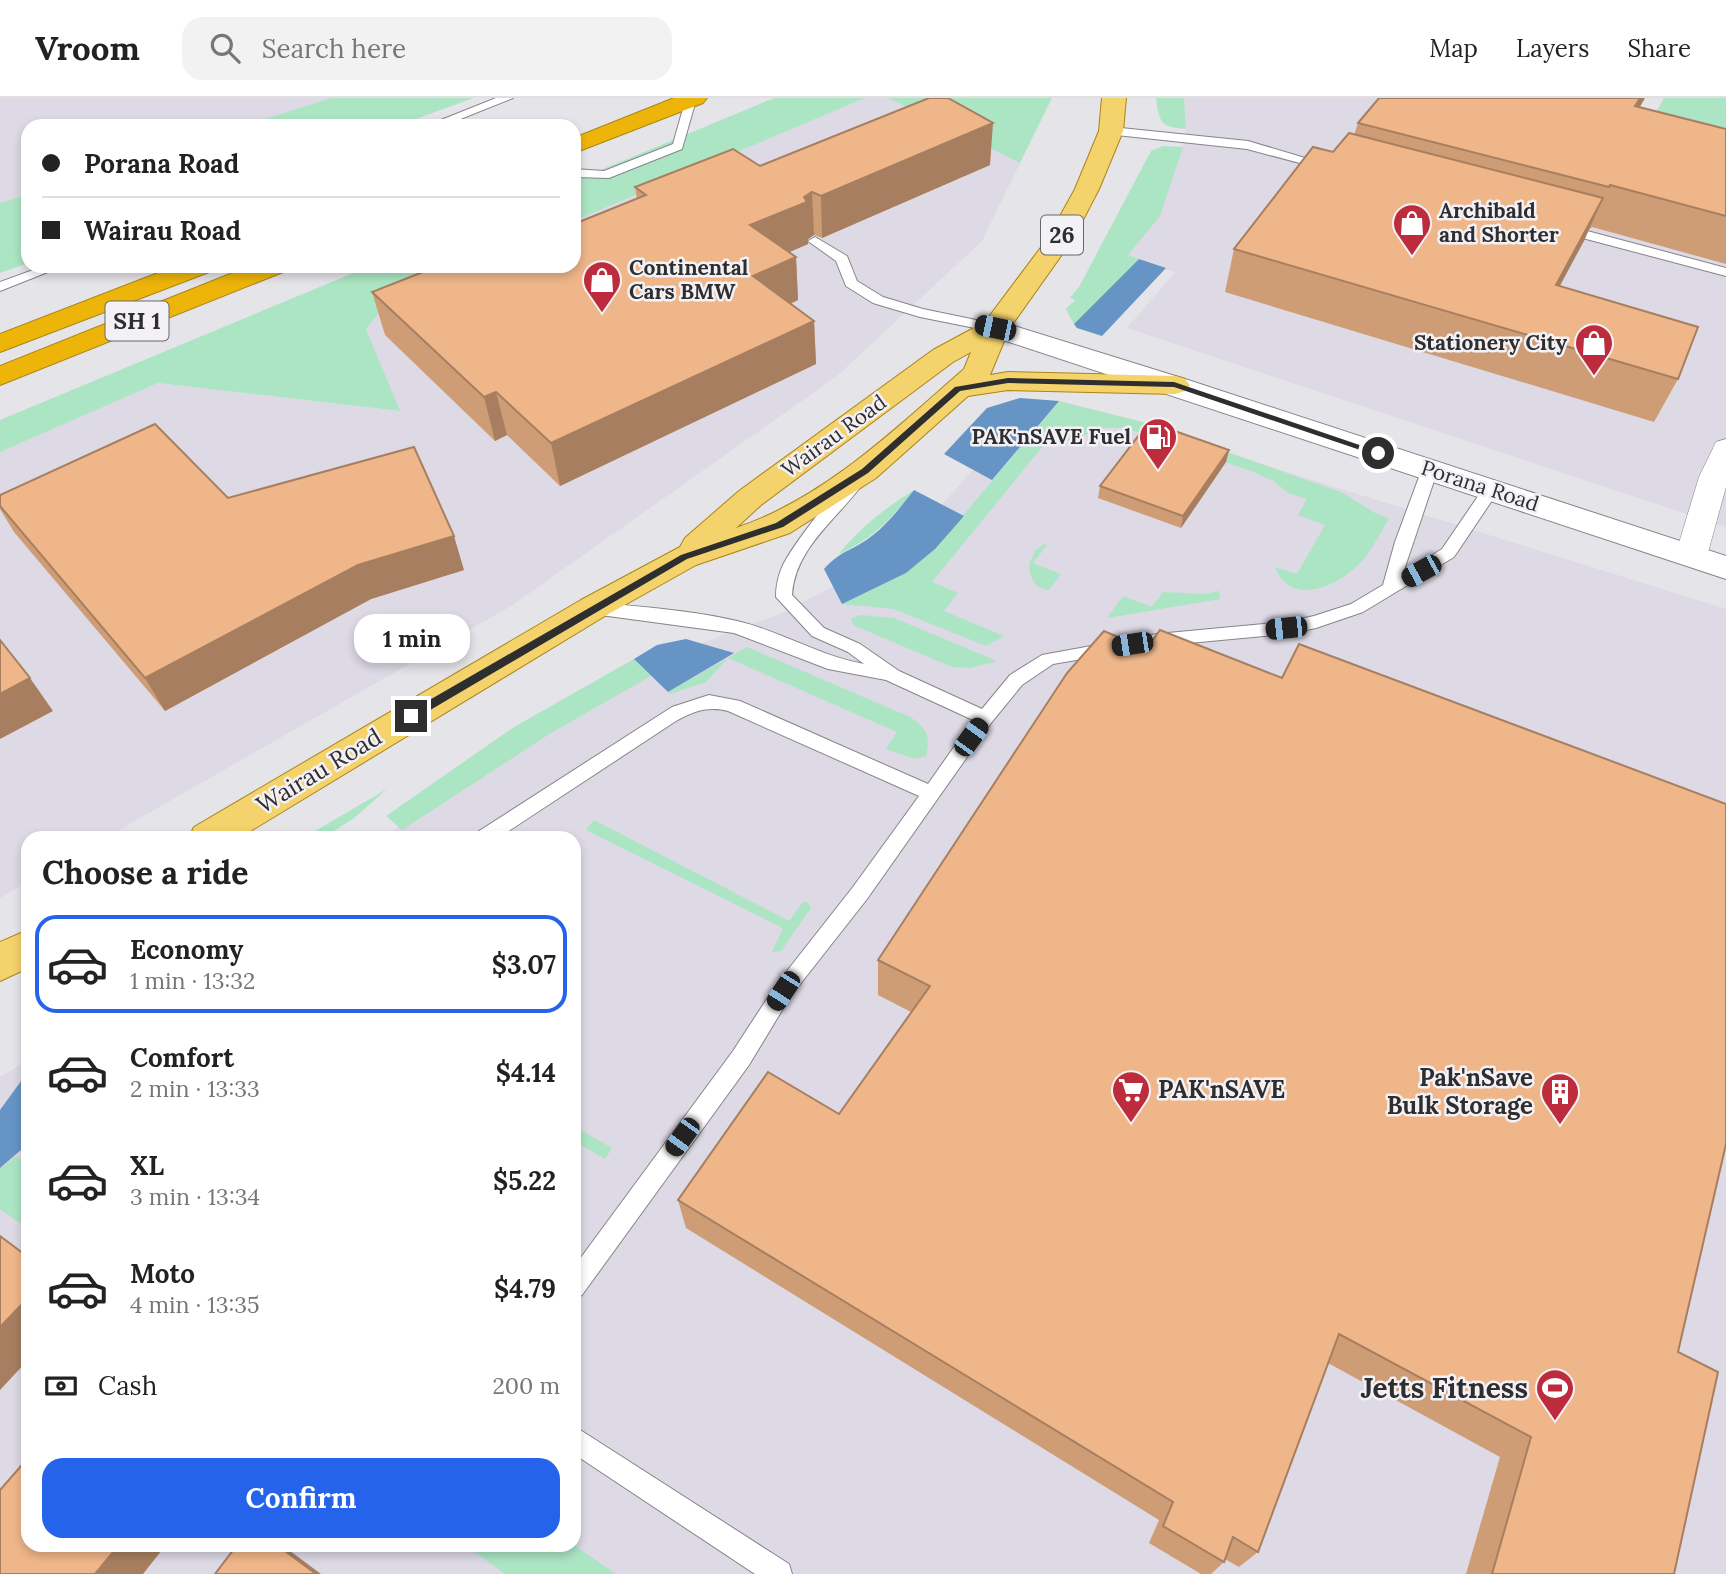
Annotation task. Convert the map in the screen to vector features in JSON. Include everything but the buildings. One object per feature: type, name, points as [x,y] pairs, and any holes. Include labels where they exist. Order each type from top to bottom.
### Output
[{"type":"highway","points":[[581,143],[692,99]]},
{"type":"highway","name":"SH 1","points":[[0,344],[182,273]]},
{"type":"highway","name":"SH 1","points":[[0,376],[257,273]]},
{"type":"main road","name":"Wairau Road","points":[[220,831],[593,608],[684,557],[779,525],[865,471],[977,373],[995,328],[1060,239],[1087,189],[1111,131],[1114,98]]},
{"type":"main road","name":"Wairau Road","points":[[684,557],[750,498],[943,356],[995,328]]},
{"type":"main road","points":[[958,389],[1008,381],[1174,385]]},
{"type":"main road","points":[[0,963],[21,951]]},
{"type":"street","name":"Porana Road","points":[[995,328],[1726,568]]},
{"type":"street","points":[[1691,556],[1714,478],[1726,448]]},
{"type":"lane","points":[[451,119],[507,98]]},
{"type":"lane","points":[[581,173],[605,175],[678,146],[692,99]]},
{"type":"lane","points":[[1111,131],[1248,145],[1343,170]]},
{"type":"lane","points":[[1541,223],[1726,272]]},
{"type":"lane","points":[[816,241],[842,259],[851,283],[878,300],[920,313],[995,328]]},
{"type":"lane","points":[[0,287],[38,273]]},
{"type":"lane","points":[[1390,588],[1403,542],[1430,469]]},
{"type":"lane","points":[[865,471],[802,546],[787,576],[784,597],[818,632],[854,648],[893,676],[985,718]]},
{"type":"lane","points":[[581,1277],[741,1058],[783,991],[860,892],[985,718],[1016,680],[1048,659],[1157,640],[1316,622],[1357,608],[1448,553],[1491,489]]},
{"type":"lane","points":[[593,608],[693,618],[737,627],[834,665],[893,676]]},
{"type":"lane","points":[[494,831],[670,716],[698,701],[723,702],[734,706],[930,793]]},
{"type":"lane","points":[[581,1444],[779,1574]]},
{"type":"shaded area","points":[[0,98],[331,98],[265,119],[21,119],[21,196],[0,203]]},
{"type":"shaded area","points":[[865,98],[888,98],[1020,163],[982,241],[837,376],[511,606],[117,831],[21,831],[21,886],[0,898],[0,452],[158,383],[399,411],[366,330],[392,298],[534,273],[581,273],[581,218]]},
{"type":"shaded area","points":[[1184,98],[1442,98],[1726,165],[1726,527],[1127,328],[1175,272],[1128,255],[1182,147],[1186,129]]},
{"type":"shaded area","points":[[1035,400],[1063,402],[1726,609],[1726,1574],[0,1574],[0,1077],[21,1064],[21,1552],[581,1552],[581,831],[392,831],[687,649],[782,613],[900,552]]},
{"type":"green space","points":[[331,98],[473,98],[416,119],[265,119]]},
{"type":"green space","points":[[774,98],[865,98],[581,218],[581,178]]},
{"type":"green space","points":[[888,98],[1052,98],[1020,163]]},
{"type":"green space","points":[[1156,98],[1184,98],[1186,129],[1171,127],[1163,122],[1158,113]]},
{"type":"green space","points":[[1664,98],[1726,98],[1726,157],[1643,136]]},
{"type":"green space","points":[[1163,146],[1183,147],[1160,216],[1128,255],[1139,259],[1074,324],[1066,309],[1075,300],[1070,298],[1079,287],[1151,151]]},
{"type":"green space","points":[[21,196],[21,266],[0,273],[0,203]]},
{"type":"green space","points":[[353,273],[451,273],[392,298],[366,329],[400,411],[158,383],[0,452],[0,420]]},
{"type":"green space","points":[[1059,401],[1143,422],[1343,493],[1373,512],[1389,518],[1366,556],[1346,575],[1319,588],[1294,588],[1283,580],[1275,567],[1297,574],[1325,525],[1298,515],[1307,499],[1288,493],[1274,481],[1251,471],[1126,428],[1101,428],[1070,441],[1052,435],[932,582],[958,593],[944,611],[1004,636],[986,646],[894,609],[842,604],[906,573],[935,549]]},
{"type":"green space","points":[[914,490],[881,527],[839,554],[855,535]]},
{"type":"green space","points":[[1044,544],[1047,545],[1033,563],[1061,574],[1049,590],[1036,585],[1029,564],[1035,551]]},
{"type":"green space","points":[[1219,591],[1220,599],[1107,618],[1123,596],[1152,607],[1163,592],[1204,594]]},
{"type":"green space","points":[[860,615],[894,618],[997,661],[970,668],[952,667],[853,625],[851,619]]},
{"type":"green space","points":[[747,647],[910,717],[926,733],[926,756],[915,759],[886,749],[897,732],[728,658],[706,682],[670,694],[668,692]]},
{"type":"green space","points":[[634,659],[651,676],[551,733],[402,830],[386,816],[514,727]]},
{"type":"green space","points":[[387,789],[354,818],[334,831],[315,831]]},
{"type":"green space","points":[[594,820],[789,921],[803,902],[808,902],[811,908],[781,951],[772,952],[783,928],[586,830]]},
{"type":"green space","points":[[581,1130],[612,1148],[605,1159],[581,1145]]},
{"type":"green space","points":[[16,1156],[21,1160],[21,1224],[0,1209],[0,1169]]},
{"type":"green space","points":[[581,1550],[616,1574],[505,1574],[475,1552],[581,1552]]},
{"type":"water","points":[[1139,259],[1166,268],[1102,336],[1077,328],[1074,324]]},
{"type":"water","points":[[1020,398],[1059,401],[992,480],[944,454],[987,408]]},
{"type":"water","points":[[914,490],[964,516],[935,549],[906,573],[842,604],[824,569],[839,555],[879,530]]},
{"type":"water","points":[[686,639],[734,653],[668,692],[634,659],[657,645]]},
{"type":"water","points":[[21,1081],[21,1150],[0,1168],[0,1110]]},
{"type":"place","name":"Archibald and Shorter","points":[[1412,257]]},
{"type":"place","name":"Continental Cars BMW","points":[[602,314]]},
{"type":"place","name":"Stationery City","points":[[1594,377]]},
{"type":"place","name":"PAK'nSAVE Fuel","points":[[1158,471]]},
{"type":"place","name":"PAK'nSAVE","points":[[1131,1124]]},
{"type":"place","name":"Pak'nSave Bulk Storage","points":[[1560,1126]]},
{"type":"place","name":"Jetts Fitness","points":[[1555,1422]]},
{"type":"route","points":[[411,716],[684,557],[779,525],[865,471],[958,389],[996,381],[1174,385],[1378,453]]}]
